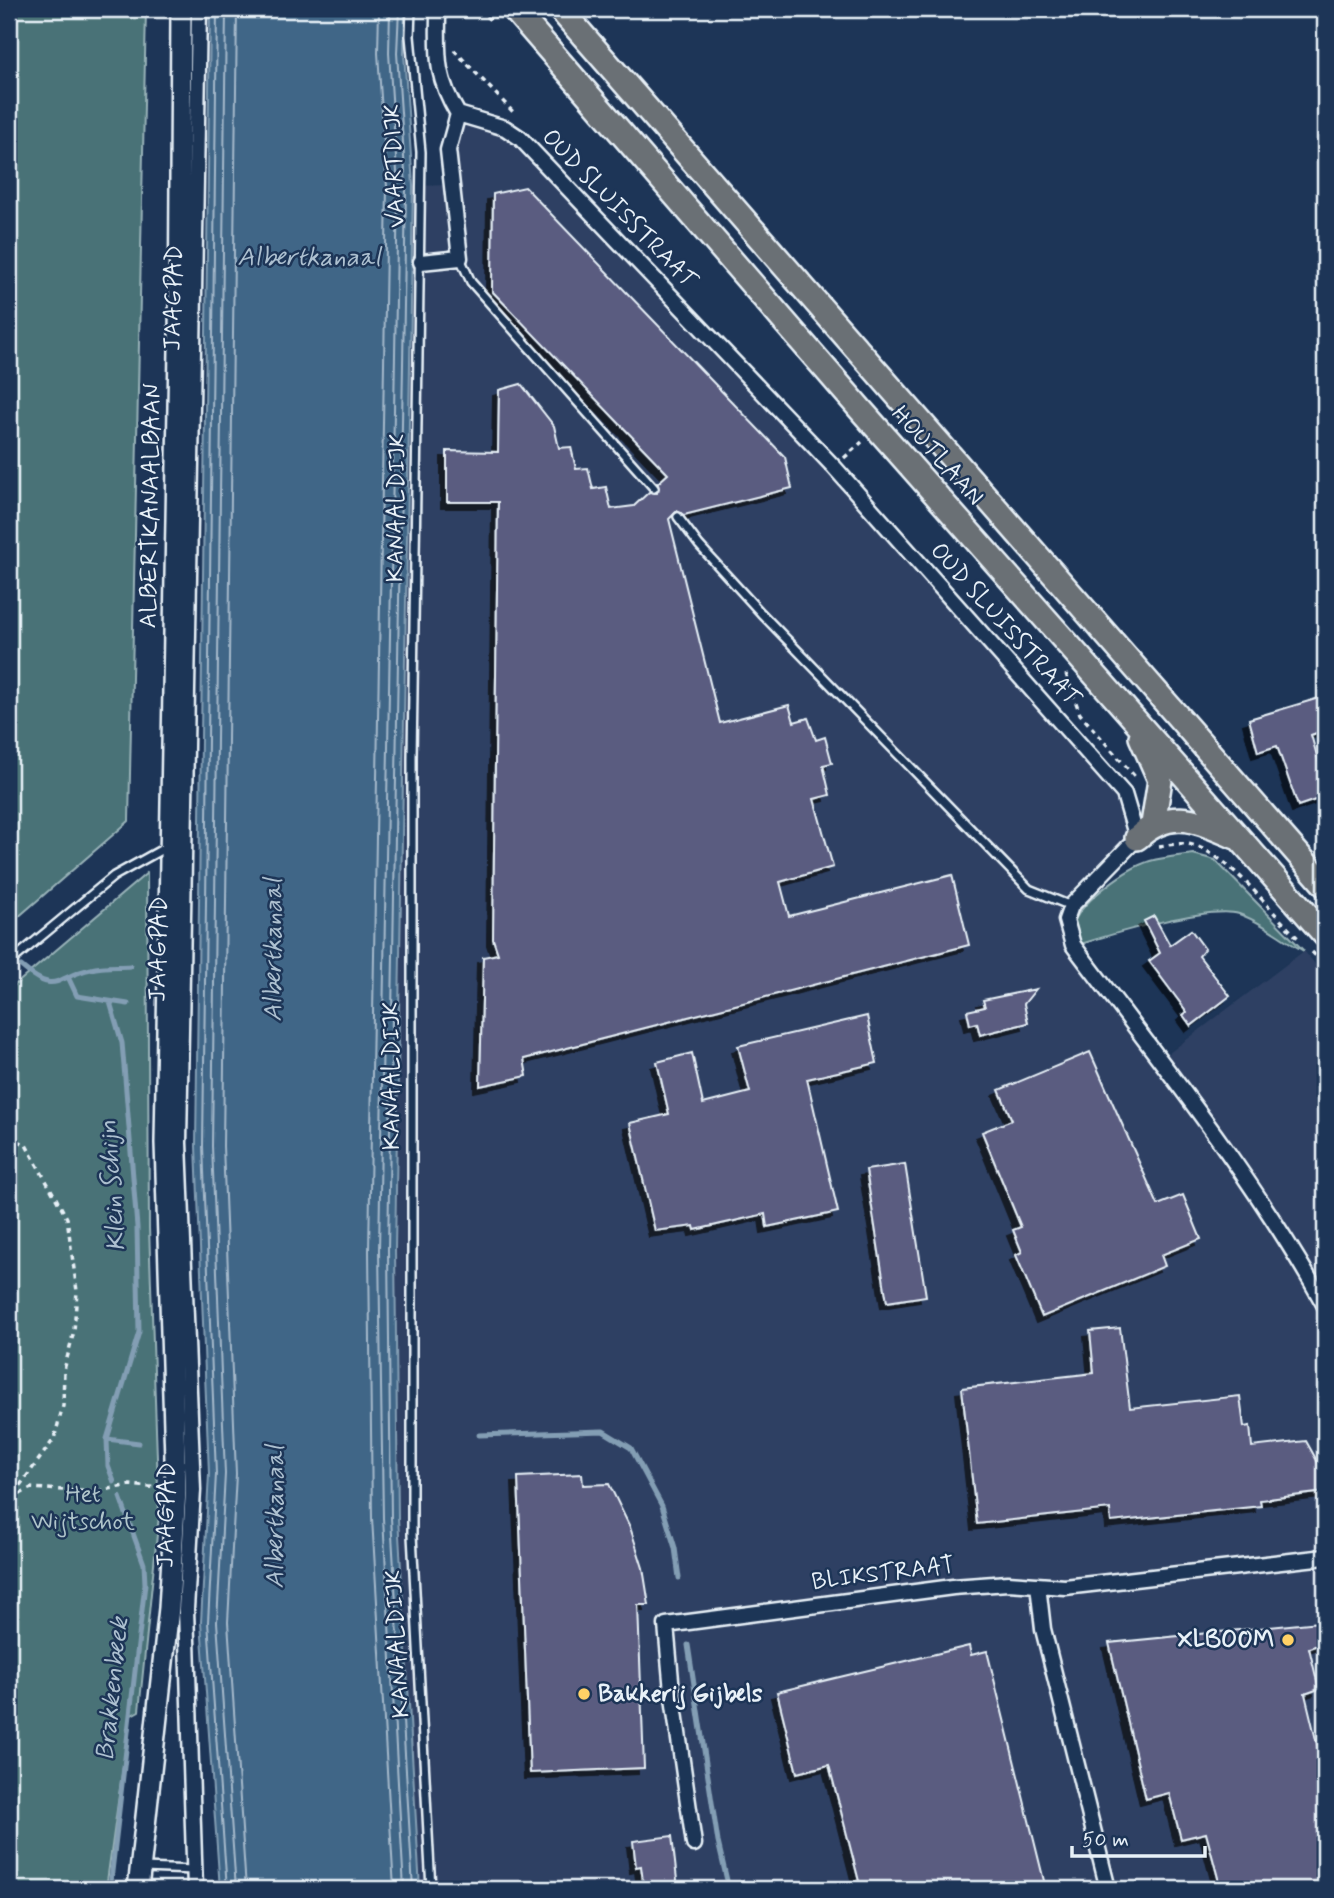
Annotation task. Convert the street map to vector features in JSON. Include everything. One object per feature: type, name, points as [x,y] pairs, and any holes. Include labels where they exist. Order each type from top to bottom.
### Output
[{"type":"main road","name":"HOUTLAAN","points":[[560,9],[1325,885]]},
{"type":"main road","name":"HOUTLAAN","points":[[505,12],[1325,935]]},
{"type":"main road","points":[[1127,709],[1158,773],[1160,786],[1149,821],[1186,819],[1242,840]]},
{"type":"street","name":"ALBERTKANAALBAAN","points":[[138,1889],[169,1608],[176,1490],[165,1180],[179,351],[181,9]]},
{"type":"street","name":"JAAGPAD","points":[[195,1889],[186,1609],[192,1490],[179,1143],[200,9]]},
{"type":"street","points":[[438,9],[442,88],[458,114],[448,150],[460,258]]},
{"type":"street","name":"OUD SLUISSTRAAT","points":[[458,114],[505,128],[520,138],[834,467],[1149,821]]},
{"type":"street","name":"VAARTDIJK","points":[[421,262],[460,258]]},
{"type":"street","points":[[1149,821],[1071,906],[1066,920],[1073,945],[1207,1122],[1284,1233],[1325,1306]]},
{"type":"street","name":"BLIKSTRAAT","points":[[694,1844],[672,1691],[666,1625],[953,1587],[1008,1583],[1065,1587],[1325,1557]]},
{"type":"street","points":[[1038,1585],[1043,1629],[1108,1889]]},
{"type":"lane","name":"VAARTDIJK","points":[[411,9],[410,36],[421,152],[421,262]]},
{"type":"lane","points":[[460,258],[471,282],[653,488]]},
{"type":"lane","name":"KANAALDIJK","points":[[421,262],[412,771],[412,1535],[431,1889]]},
{"type":"lane","points":[[678,517],[699,545],[761,613],[1029,889],[1071,906]]},
{"type":"lane","points":[[9,963],[114,876],[169,845]]},
{"type":"lane","points":[[140,1868],[194,1870]]},
{"type":"path","points":[[479,9],[490,20],[505,12]]},
{"type":"path","points":[[842,460],[866,438]]},
{"type":"path","points":[[1065,671],[1080,714],[1149,821]]},
{"type":"path","points":[[1189,844],[1211,852],[1228,865],[1280,923],[1325,965]]},
{"type":"path","points":[[9,1136],[26,1145],[67,1218],[77,1291],[74,1331],[64,1370],[63,1406],[54,1439],[9,1499]]},
{"type":"path","points":[[9,1499],[31,1488],[93,1492],[130,1485],[176,1490]]},
{"type":"shaded area","points":[[458,114],[505,128],[798,430],[1124,794],[1137,838],[1079,896],[1069,933],[1160,1060],[1304,951],[1325,976],[1325,1889],[420,1889],[398,1518],[395,1250],[413,186],[452,185]]},
{"type":"green space","points":[[9,9],[146,9],[129,821],[9,925]]},
{"type":"green space","points":[[1193,854],[1215,860],[1304,951],[1256,921],[1225,912],[1161,922],[1081,944],[1074,922],[1086,904],[1107,886],[1130,870],[1150,861]]},
{"type":"green space","name":"Het Wijtschot","points":[[147,873],[149,1228],[159,1515],[139,1711],[130,1716],[106,1889],[9,1889],[9,990]]},
{"type":"water","name":"Albertkanaal","points":[[210,9],[405,9],[404,53],[413,186],[395,1250],[398,1518],[420,1889],[220,1889],[201,1622],[209,1474],[196,1146]]},
{"type":"building","points":[[525,187],[785,457],[792,488],[684,515],[677,511],[669,519],[720,723],[789,705],[794,722],[808,718],[816,740],[825,737],[832,763],[823,765],[830,795],[814,799],[833,867],[780,882],[789,916],[952,875],[969,945],[524,1059],[527,1076],[480,1086],[483,957],[498,954],[493,939],[498,502],[447,502],[447,451],[498,452],[499,390],[521,384],[554,426],[559,448],[571,447],[576,469],[588,468],[593,489],[606,487],[611,509],[634,506],[649,492],[657,493],[658,483],[668,474],[492,291],[493,194]]},
{"type":"building","points":[[1319,698],[1325,730],[1311,735],[1324,780],[1319,781],[1324,797],[1298,806],[1277,746],[1258,752],[1249,719]]},
{"type":"building","points":[[1154,916],[1170,945],[1191,930],[1205,949],[1199,956],[1230,996],[1191,1026],[1183,1015],[1187,1012],[1149,961],[1160,953],[1144,921]]},
{"type":"building","points":[[1036,989],[1024,1004],[1028,1023],[980,1035],[977,1023],[970,1025],[967,1011],[985,1007],[983,1000]]},
{"type":"building","points":[[867,1016],[877,1063],[807,1079],[838,1212],[767,1227],[765,1214],[695,1230],[694,1226],[655,1231],[630,1123],[669,1114],[657,1062],[692,1053],[703,1104],[750,1092],[738,1046]]},
{"type":"building","points":[[1090,1052],[1158,1205],[1183,1195],[1201,1239],[1161,1255],[1165,1266],[1042,1317],[1016,1255],[1022,1252],[1013,1230],[1021,1227],[982,1132],[1012,1120],[999,1090]]},
{"type":"building","points":[[905,1164],[926,1296],[887,1302],[866,1170]]},
{"type":"building","points":[[1120,1328],[1130,1408],[1240,1396],[1244,1427],[1250,1426],[1252,1447],[1306,1441],[1325,1475],[1325,1492],[1260,1500],[1261,1506],[1111,1522],[1110,1509],[977,1524],[962,1388],[1094,1373],[1090,1331]]},
{"type":"building","name":"Bakkerij Gijbels","points":[[582,1474],[583,1485],[609,1484],[630,1527],[643,1568],[649,1605],[638,1605],[644,1768],[530,1773],[518,1477]]},
{"type":"building","points":[[1319,1622],[1324,1643],[1309,1648],[1319,1689],[1305,1694],[1325,1777],[1325,1889],[1221,1889],[1206,1833],[1181,1839],[1169,1793],[1146,1799],[1109,1643]]},
{"type":"building","points":[[969,1646],[971,1655],[987,1651],[1046,1889],[861,1889],[829,1765],[797,1773],[777,1692]]},
{"type":"building","points":[[672,1836],[678,1889],[644,1889],[641,1866],[636,1867],[633,1841]]},
{"type":"waterway","points":[[21,966],[42,981],[50,982],[96,968],[130,966]]},
{"type":"waterway","name":"Klein Schijn","points":[[69,979],[77,996],[128,1004]]},
{"type":"waterway","name":"Klein Schijn","points":[[110,1002],[122,1043],[137,1227],[139,1332],[107,1439],[139,1443]]},
{"type":"waterway","name":"Klein Schijn","points":[[479,1435],[603,1431],[631,1448],[662,1506],[675,1548],[679,1578]]},
{"type":"waterway","name":"Brakkenbeek","points":[[107,1439],[108,1466],[114,1482]]},
{"type":"waterway","name":"Brakkenbeek","points":[[110,1889],[145,1584],[144,1564],[120,1497]]},
{"type":"waterway","name":"Klein Schijn","points":[[688,1645],[718,1842],[729,1889]]},
{"type":"place","name":"XLBOOM","points":[[1288,1640]]},
{"type":"place","name":"Bakkerij Gijbels","points":[[584,1694]]}]
